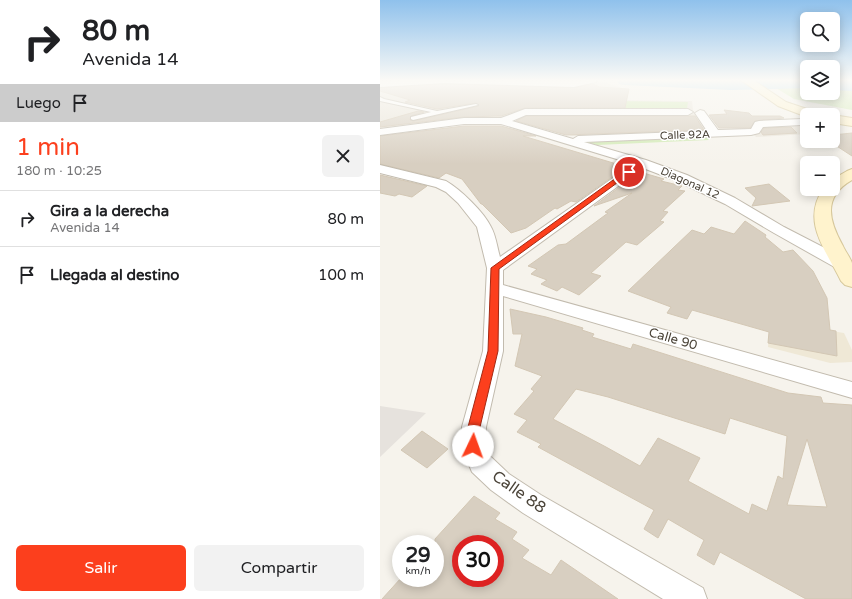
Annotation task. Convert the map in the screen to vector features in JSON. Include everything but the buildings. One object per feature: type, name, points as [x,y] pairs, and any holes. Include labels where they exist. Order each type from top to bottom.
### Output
[{"type":"main road","points":[[840,120],[852,122]]},
{"type":"main road","points":[[840,181],[852,174]]},
{"type":"main road","points":[[826,196],[822,207],[822,219],[848,273]]},
{"type":"street","points":[[380,132],[464,121],[502,121],[525,112],[688,112]]},
{"type":"street","points":[[700,113],[715,134]]},
{"type":"street","name":"Calle 92A","points":[[565,140],[751,132],[755,131],[757,120],[800,122]]},
{"type":"street","name":"Diagonal 12","points":[[502,121],[642,163],[682,178],[730,201],[848,273]]},
{"type":"street","points":[[495,278],[642,163]]},
{"type":"street","name":"Calle 88","points":[[380,169],[441,184],[451,189],[463,200],[484,227],[495,278],[493,351],[474,427],[473,446],[481,464],[500,482],[532,504],[692,599]]},
{"type":"street","name":"Calle 90","points":[[495,278],[852,390]]},
{"type":"lane","points":[[421,108],[437,112]]},
{"type":"lane","points":[[413,118],[460,108]]},
{"type":"shaded area","points":[[380,108],[693,108],[693,111],[708,132],[572,136],[510,119],[480,113],[380,130]]},
{"type":"shaded area","points":[[800,124],[800,134],[756,137],[752,133],[762,126]]},
{"type":"shaded area","points":[[770,321],[844,333],[852,350],[852,362],[830,363],[768,347]]},
{"type":"shaded area","points":[[380,406],[426,413],[380,457]]},
{"type":"green space","points":[[841,108],[852,108],[852,110]]},
{"type":"green space","points":[[706,136],[709,140],[597,145],[585,142]]},
{"type":"route","points":[[473,446],[474,427],[493,351],[495,268],[629,172]]}]
